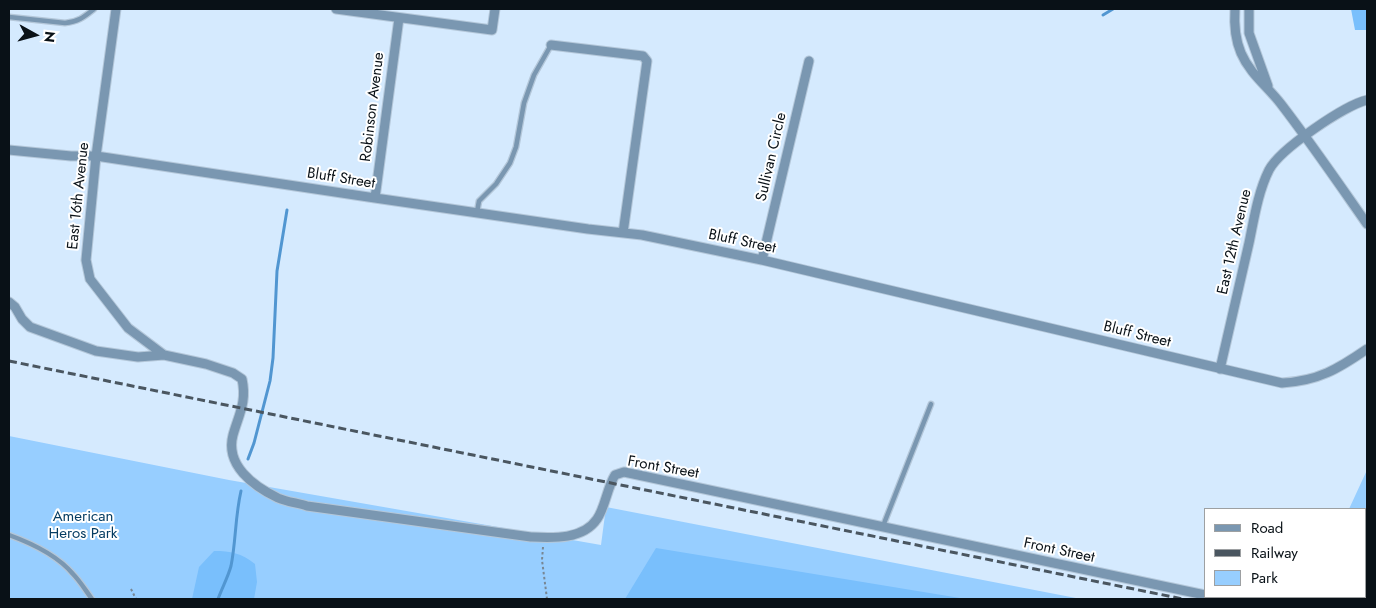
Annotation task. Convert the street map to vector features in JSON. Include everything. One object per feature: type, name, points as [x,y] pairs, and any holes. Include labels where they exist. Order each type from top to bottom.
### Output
[{"type":"street","name":"East 16th Avenue","points":[[116,9],[96,156],[86,260],[90,279],[128,328],[164,356]]},
{"type":"street","points":[[336,9],[492,30],[495,9]]},
{"type":"street","points":[[1235,9],[1236,39],[1241,54],[1251,72],[1269,89],[1305,136],[1367,224]]},
{"type":"street","points":[[1249,9],[1249,33],[1269,89]]},
{"type":"street","name":"Robinson Avenue","points":[[375,198],[399,18]]},
{"type":"street","points":[[551,45],[643,56],[647,61],[623,232]]},
{"type":"street","name":"Sullivan Circle","points":[[762,260],[809,61]]},
{"type":"street","name":"East 12th Avenue","points":[[1220,369],[1264,182],[1270,168],[1305,136],[1349,107],[1367,100]]},
{"type":"street","name":"Bluff Street","points":[[9,150],[71,156],[96,156],[477,213],[642,235],[762,260],[1273,381],[1298,382],[1330,373],[1367,349]]},
{"type":"street","points":[[9,302],[30,327],[96,351],[138,357],[164,356]]},
{"type":"street","name":"Front Street","points":[[164,356],[206,364],[232,373],[242,379],[245,393],[233,437],[231,452],[237,468],[257,485],[278,498],[307,506],[555,538],[572,535],[588,528],[597,519],[615,475],[624,472],[1204,595]]},
{"type":"lane","points":[[9,17],[65,23],[82,19],[94,9]]},
{"type":"lane","points":[[477,213],[479,201],[496,184],[510,163],[516,146],[524,103],[534,75],[551,45]]},
{"type":"lane","points":[[883,526],[931,404]]},
{"type":"lane","points":[[9,535],[32,544],[54,558],[72,573],[92,599]]},
{"type":"path","points":[[544,537],[542,560],[546,599]]},
{"type":"path","points":[[131,589],[136,599]]},
{"type":"green space","name":"American Heros Park","points":[[9,436],[229,480],[601,545],[606,507],[1081,599],[9,599]]},
{"type":"green space","points":[[1367,470],[1367,515],[1366,508],[1349,508]]},
{"type":"shaded area","points":[[1351,9],[1367,9],[1367,30],[1355,30]]},
{"type":"shaded area","points":[[656,548],[966,599],[625,599]]},
{"type":"shaded area","points":[[214,551],[236,553],[255,564],[257,582],[254,599],[192,599],[199,567]]},
{"type":"waterway","points":[[1103,15],[1113,9]]},
{"type":"waterway","points":[[248,459],[270,381],[273,358],[277,271],[287,210]]},
{"type":"waterway","points":[[218,599],[231,566],[241,491]]},
{"type":"railway","points":[[9,361],[1183,599]]}]
